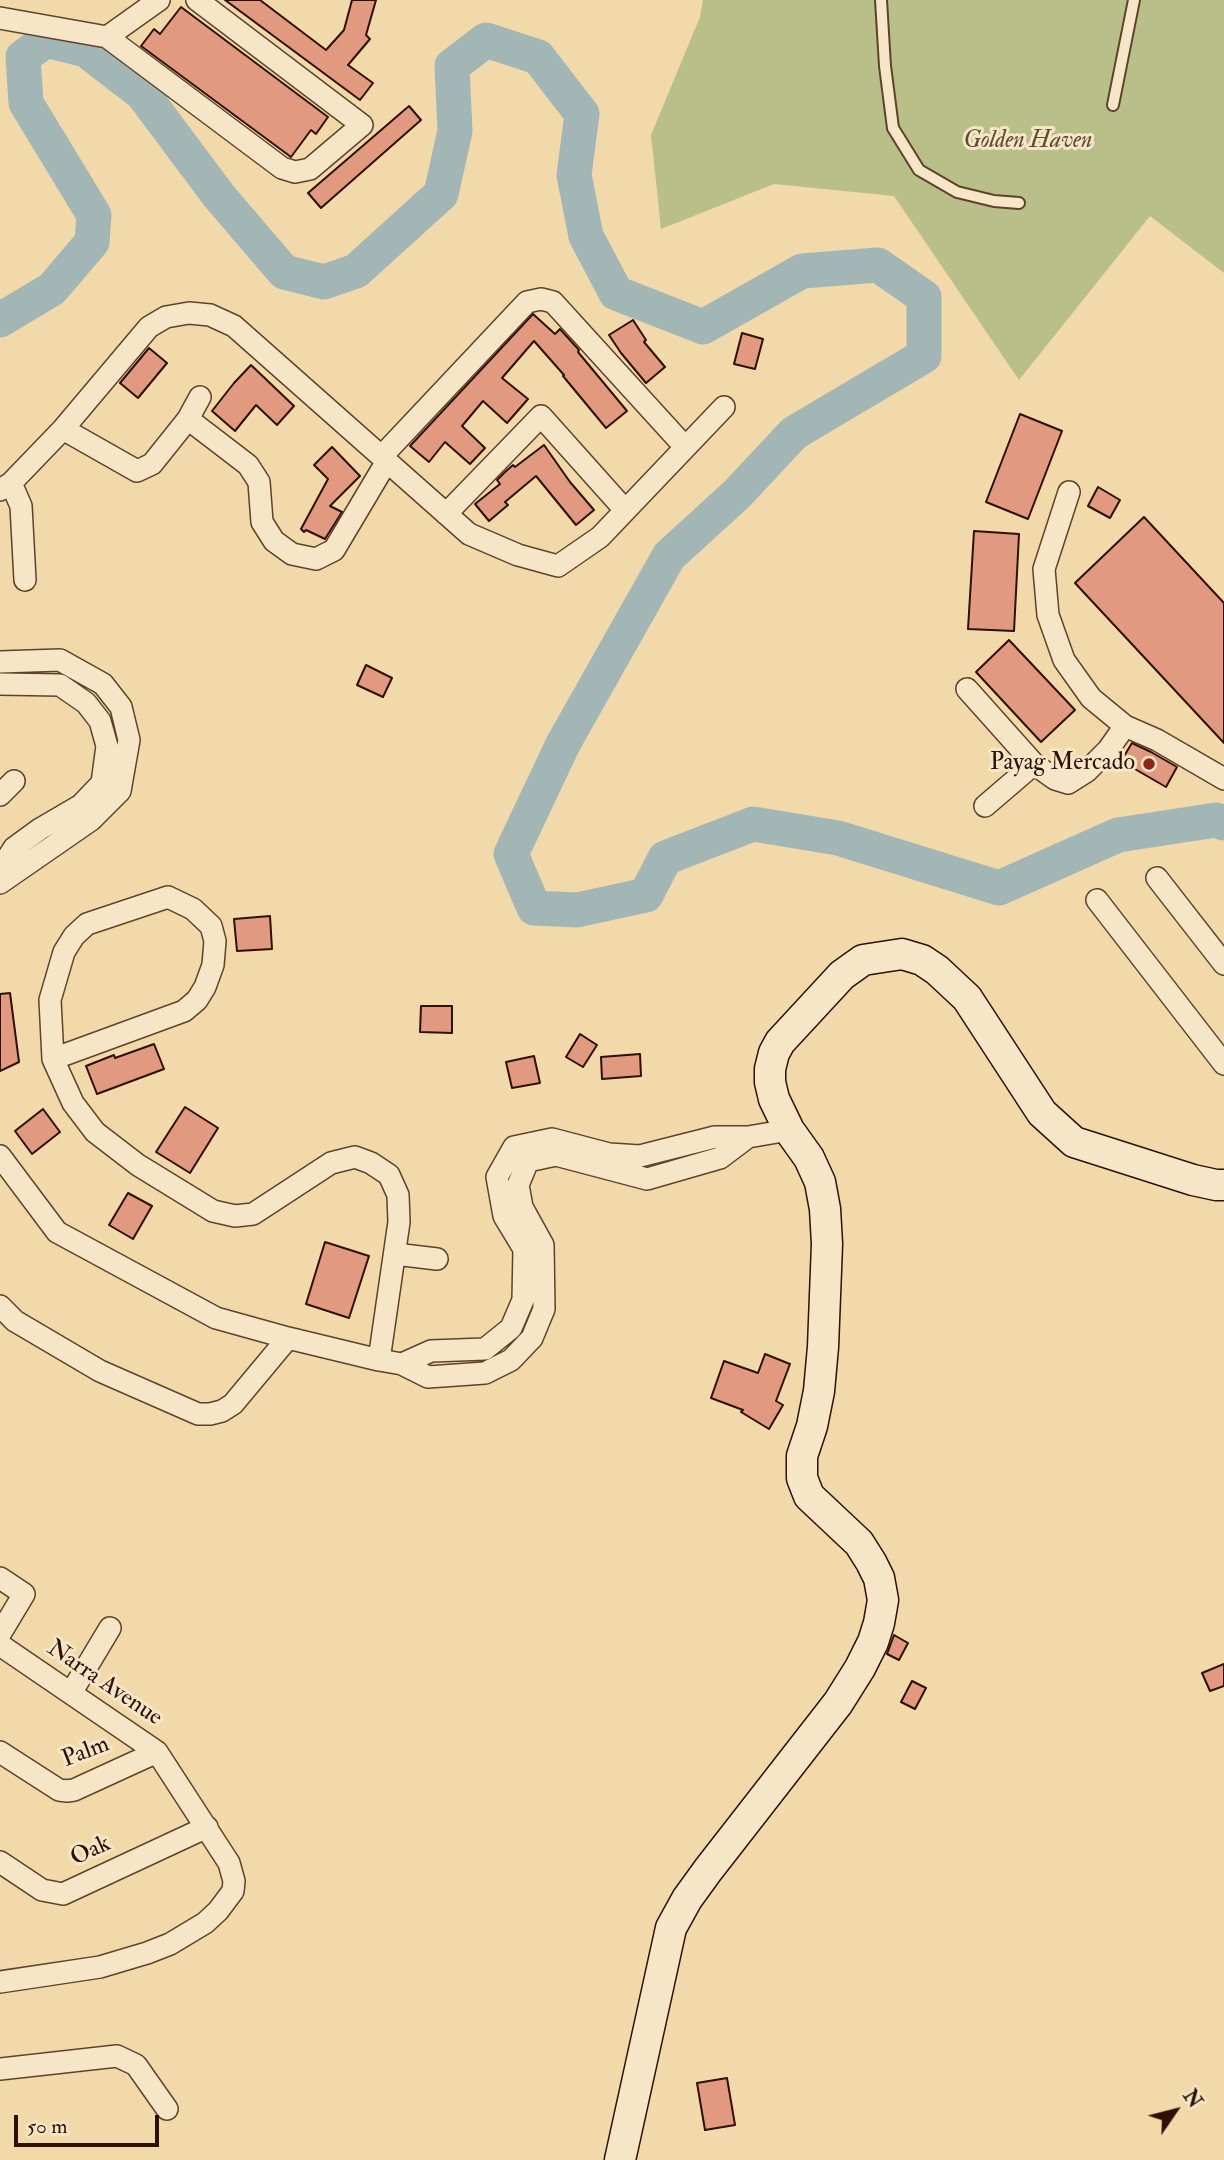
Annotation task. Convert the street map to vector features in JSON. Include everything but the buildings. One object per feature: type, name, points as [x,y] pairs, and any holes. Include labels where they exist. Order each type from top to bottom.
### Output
[{"type":"main road","points":[[620,2160],[671,1928],[687,1899],[708,1870],[838,1703],[860,1668],[880,1623],[883,1600],[879,1578],[872,1562],[859,1544],[809,1496],[802,1478],[802,1456],[819,1391],[827,1244],[820,1182],[789,1130],[769,1082],[774,1053],[780,1042],[842,975],[863,960],[902,954],[922,960],[967,998],[1042,1113],[1074,1142],[1193,1180],[1224,1185]]},
{"type":"street","points":[[107,37],[159,0]]},
{"type":"street","points":[[0,18],[107,37],[282,168],[295,172],[310,169],[362,125],[197,0]]},
{"type":"street","points":[[188,418],[248,465],[259,482],[262,522],[274,541],[292,554],[316,559],[334,550],[384,459],[527,302],[541,299],[553,302],[685,447]]},
{"type":"street","points":[[25,580],[22,506],[5,486],[63,429],[149,327],[166,317],[189,313],[210,315],[234,326],[469,534],[518,555],[558,566],[600,537],[724,407]]},
{"type":"street","points":[[63,429],[137,471],[152,464],[188,418],[200,397]]},
{"type":"street","points":[[446,514],[541,416],[625,510]]},
{"type":"street","points":[[1069,492],[1044,569],[1048,615],[1065,660],[1091,698],[1125,726],[1157,740],[1224,779]]},
{"type":"street","points":[[0,662],[60,660],[103,684],[121,707],[129,740],[120,791],[91,820],[0,883]]},
{"type":"street","points":[[0,684],[60,685],[86,703],[100,721],[107,746],[102,783],[81,804],[14,848],[0,870]]},
{"type":"street","points":[[967,690],[1034,764],[1055,779],[1068,783],[1087,771],[1108,750],[1125,726]]},
{"type":"street","points":[[985,806],[1034,764]]},
{"type":"street","points":[[1157,878],[1224,964]]},
{"type":"street","points":[[53,1059],[184,1011],[197,1000],[213,965],[215,941],[211,926],[193,909],[169,898],[87,924],[74,936],[64,952],[50,1000],[53,1059],[73,1103],[95,1132],[138,1165],[213,1211],[235,1216],[253,1214],[331,1163],[355,1157],[371,1163],[389,1175],[398,1195],[399,1222],[379,1360]]},
{"type":"street","points":[[1097,900],[1224,1065]]},
{"type":"street","points":[[402,1364],[432,1351],[485,1349],[511,1328],[523,1300],[524,1249],[504,1216],[497,1177],[514,1147],[552,1139],[609,1154],[640,1156],[715,1137],[748,1137],[789,1130]]},
{"type":"street","points":[[0,1156],[57,1232],[216,1318],[288,1338],[402,1364],[428,1377],[485,1373],[511,1360],[531,1338],[544,1309],[544,1271],[543,1245],[522,1207],[518,1185],[528,1161],[556,1155],[647,1179],[720,1158],[748,1137]]},
{"type":"street","points":[[640,1156],[647,1179]]},
{"type":"street","points":[[395,1254],[437,1259]]},
{"type":"street","points":[[5,1318],[100,1371],[198,1414],[222,1411],[233,1404],[288,1338]]},
{"type":"street","points":[[0,1578],[24,1594],[0,1634]]},
{"type":"street","points":[[71,1693],[110,1628]]},
{"type":"street","name":"Narra Avenue","points":[[0,1645],[157,1752],[229,1863],[234,1881],[233,1891],[218,1911],[198,1928],[170,1944],[100,1967],[0,1982]]},
{"type":"street","name":"Palm","points":[[0,1752],[60,1790],[67,1791],[157,1752]]},
{"type":"street","name":"Oak","points":[[0,1862],[43,1890],[63,1894],[207,1827]]},
{"type":"street","points":[[0,2070],[117,2056],[136,2065],[167,2109]]},
{"type":"lane","points":[[881,0],[893,128],[919,170],[957,192],[994,201],[1019,203]]},
{"type":"lane","points":[[1113,105],[1135,0]]},
{"type":"green space","name":"Golden Haven","points":[[703,0],[1224,0],[1224,273],[1150,216],[1019,380],[894,196],[774,184],[661,229],[651,135],[700,17]]},
{"type":"waterway","points":[[0,320],[52,289],[92,242],[94,215],[26,103],[23,57],[46,40],[86,50],[142,93],[219,196],[284,272],[324,282],[356,271],[441,194],[455,131],[452,66],[486,40],[538,57],[582,114],[574,175],[586,236],[616,293],[703,327],[802,271],[878,265],[924,297],[924,356],[794,433],[737,494],[669,556],[563,744],[511,854],[534,908],[577,910],[646,895],[665,858],[753,824],[838,838],[999,888],[1118,835],[1216,820],[1224,823]]},
{"type":"place","name":"Payag Mercado","points":[[1149,764]]}]
